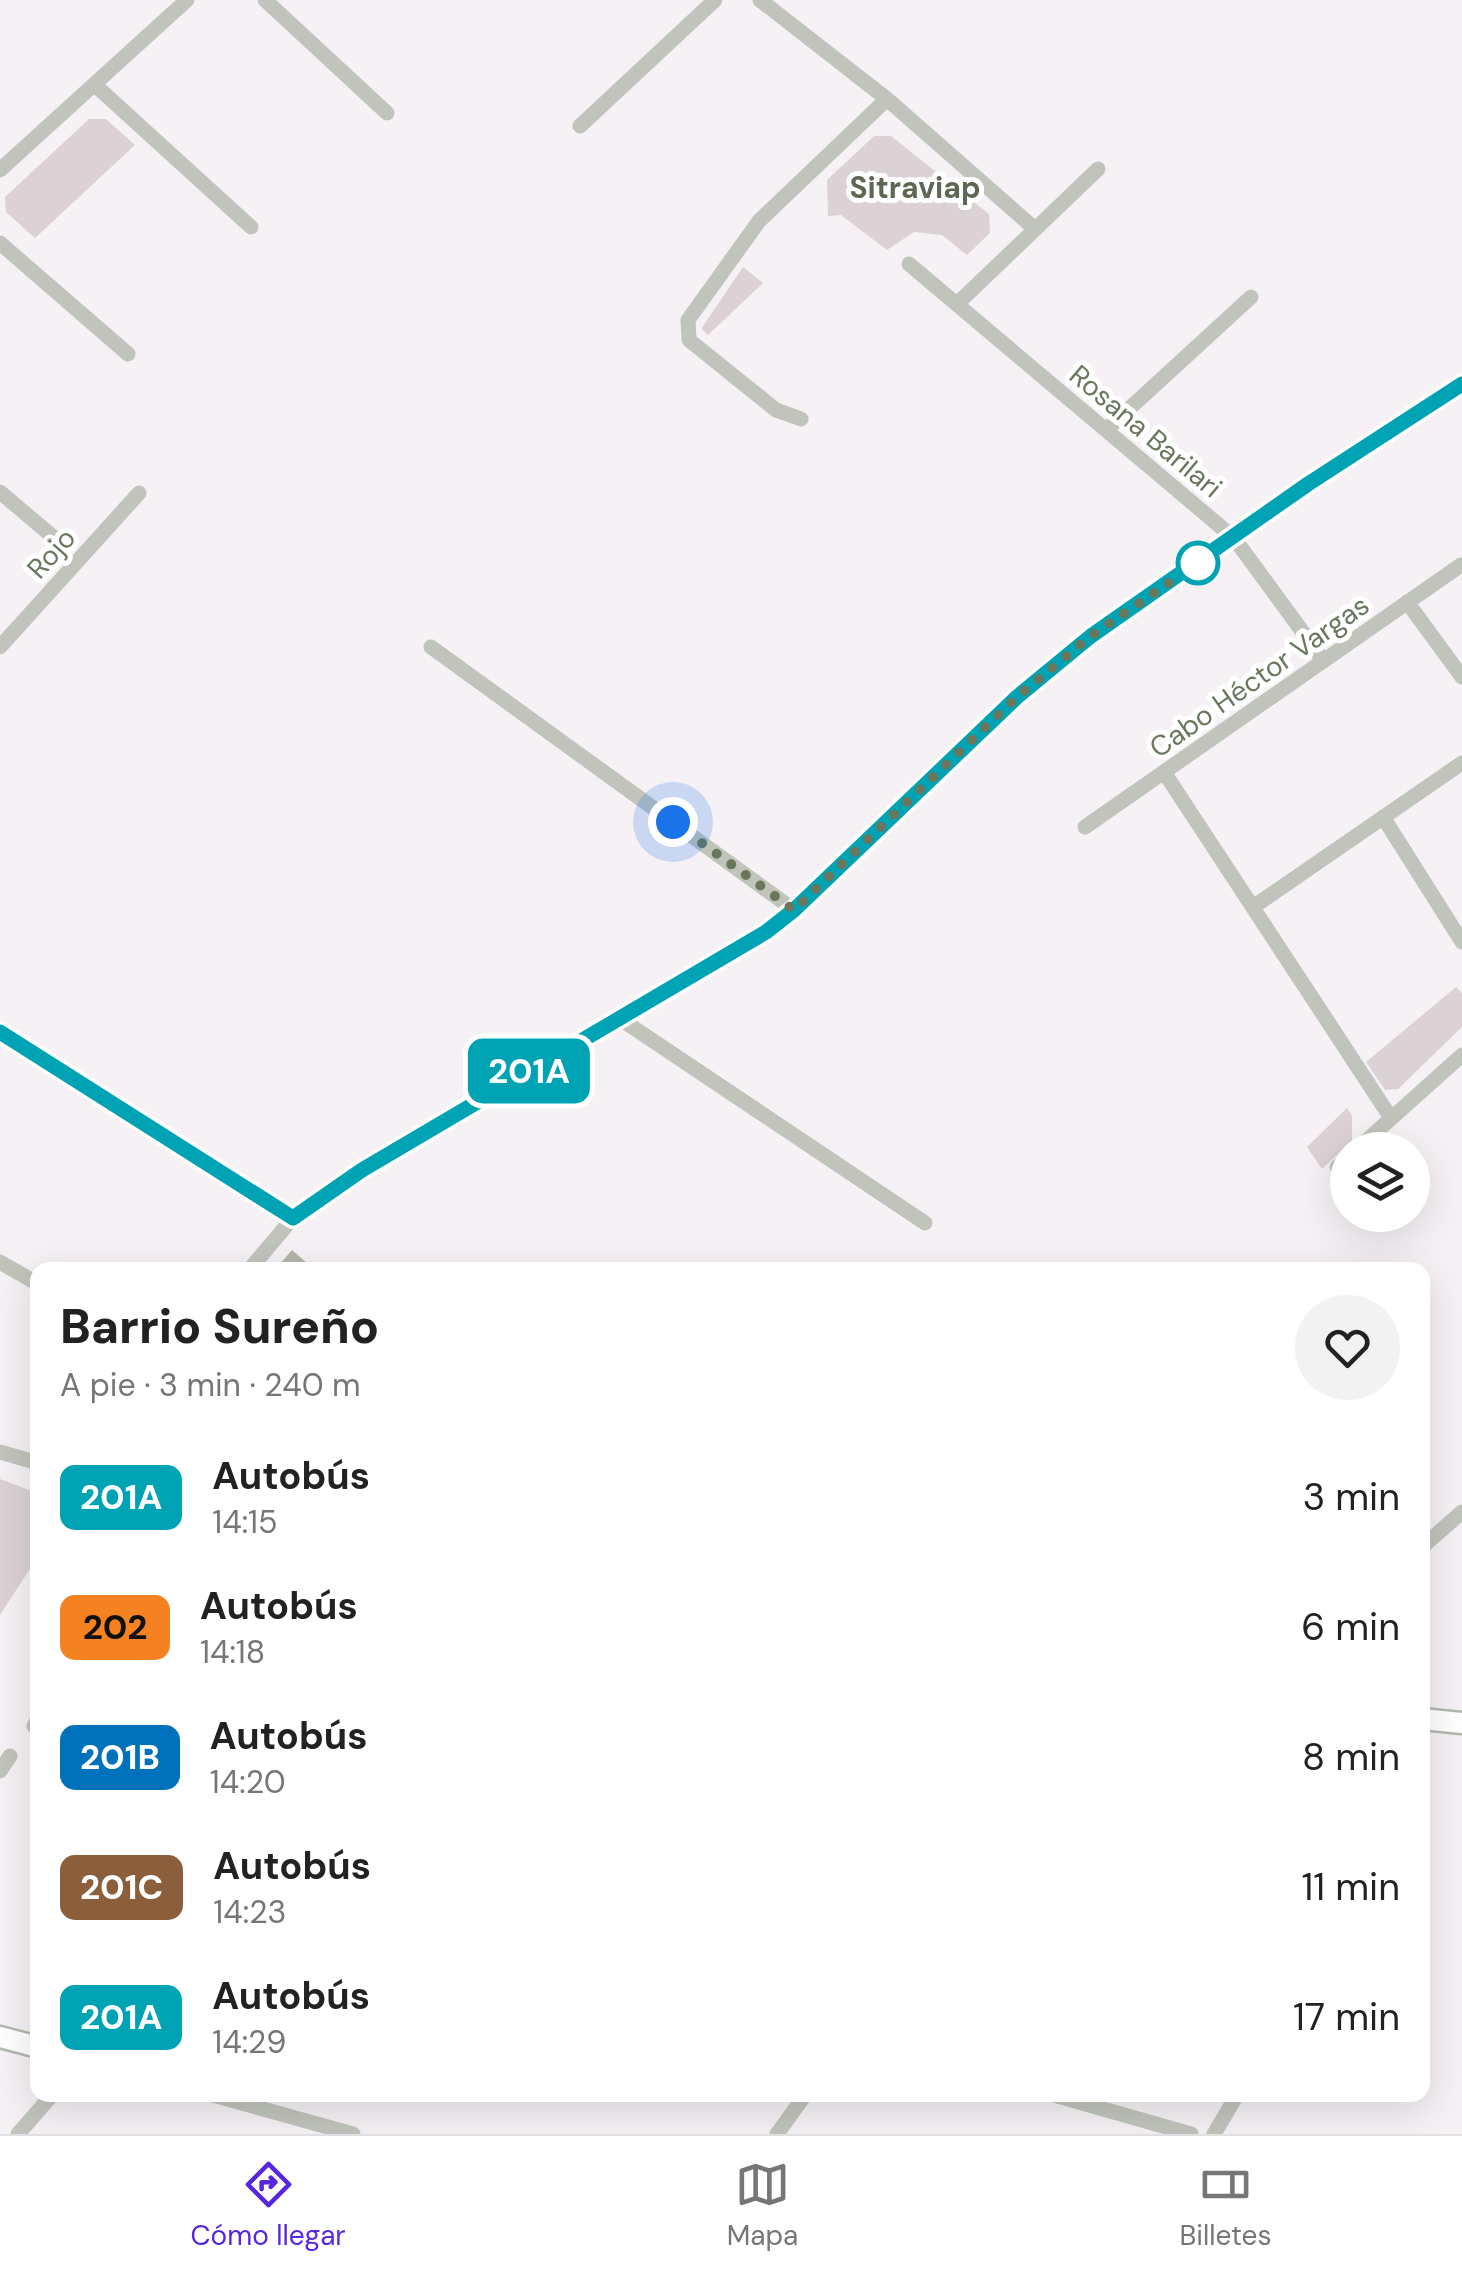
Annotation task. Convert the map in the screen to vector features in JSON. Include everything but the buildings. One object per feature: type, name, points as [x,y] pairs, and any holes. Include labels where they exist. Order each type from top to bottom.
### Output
[{"type":"street","points":[[0,170],[187,0]]},
{"type":"street","points":[[265,0],[387,113]]},
{"type":"street","points":[[580,126],[714,0]]},
{"type":"street","points":[[760,0],[886,100],[1035,229]]},
{"type":"street","points":[[95,85],[251,227]]},
{"type":"street","points":[[801,419],[776,410],[689,340],[688,320],[759,222],[886,100]]},
{"type":"street","points":[[957,304],[1098,169]]},
{"type":"street","points":[[0,243],[128,354]]},
{"type":"street","name":"Rosana Barilari","points":[[909,264],[1234,538],[1324,661]]},
{"type":"street","points":[[1106,430],[1250,297]]},
{"type":"street","points":[[255,1262],[293,1218],[362,1170],[766,932],[794,910],[1017,697],[1091,636],[1308,484],[1462,384]]},
{"type":"street","points":[[0,492],[58,541]]},
{"type":"street","name":"Rojo","points":[[0,647],[139,493]]},
{"type":"street","name":"Cabo Héctor Vargas","points":[[1085,827],[1461,565]]},
{"type":"street","points":[[1408,602],[1462,678]]},
{"type":"street","points":[[430,647],[794,910]]},
{"type":"street","points":[[1253,907],[1462,762]]},
{"type":"street","points":[[1164,772],[1392,1118]]},
{"type":"street","points":[[1383,817],[1462,942]]},
{"type":"street","points":[[619,1018],[926,1223]]},
{"type":"street","points":[[0,1032],[293,1218]]},
{"type":"street","points":[[1376,1132],[1462,1055]]},
{"type":"street","points":[[0,1262],[30,1279]]},
{"type":"street","points":[[0,1452],[30,1461]]},
{"type":"street","points":[[1430,1540],[1462,1512]]},
{"type":"street","points":[[1430,1719],[1462,1723]]},
{"type":"street","points":[[0,1771],[10,1756]]},
{"type":"street","points":[[0,2038],[30,2045]]},
{"type":"street","points":[[18,2134],[46,2102]]},
{"type":"street","points":[[239,2102],[352,2134]]},
{"type":"street","points":[[777,2134],[800,2102]]},
{"type":"street","points":[[1079,2102],[1191,2134]]},
{"type":"street","points":[[1214,2134],[1233,2102]]},
{"type":"shaded area","points":[[89,119],[106,119],[135,145],[35,238],[6,212],[5,197]]},
{"type":"shaded area","points":[[874,136],[891,136],[989,214],[990,233],[967,255],[942,235],[914,232],[887,250],[841,215],[828,216],[827,180]]},
{"type":"shaded area","points":[[743,267],[763,283],[708,335],[703,326]]},
{"type":"shaded area","points":[[1456,987],[1462,993],[1462,1027],[1398,1089],[1385,1090],[1366,1062]]},
{"type":"shaded area","points":[[1347,1108],[1352,1116],[1352,1132],[1330,1132],[1330,1162],[1322,1169],[1307,1147]]},
{"type":"shaded area","points":[[0,1479],[30,1490],[30,1569],[0,1615]]},
{"type":"bus line","name":"201A","points":[[0,1032],[293,1218],[362,1170],[766,932],[794,910],[1017,697],[1091,636],[1308,484],[1462,384]]},
{"type":"district","name":"Sitraviap","points":[[915,188]]},
{"type":"route","points":[[673,822],[794,910],[1017,697],[1091,636],[1198,563]]}]
